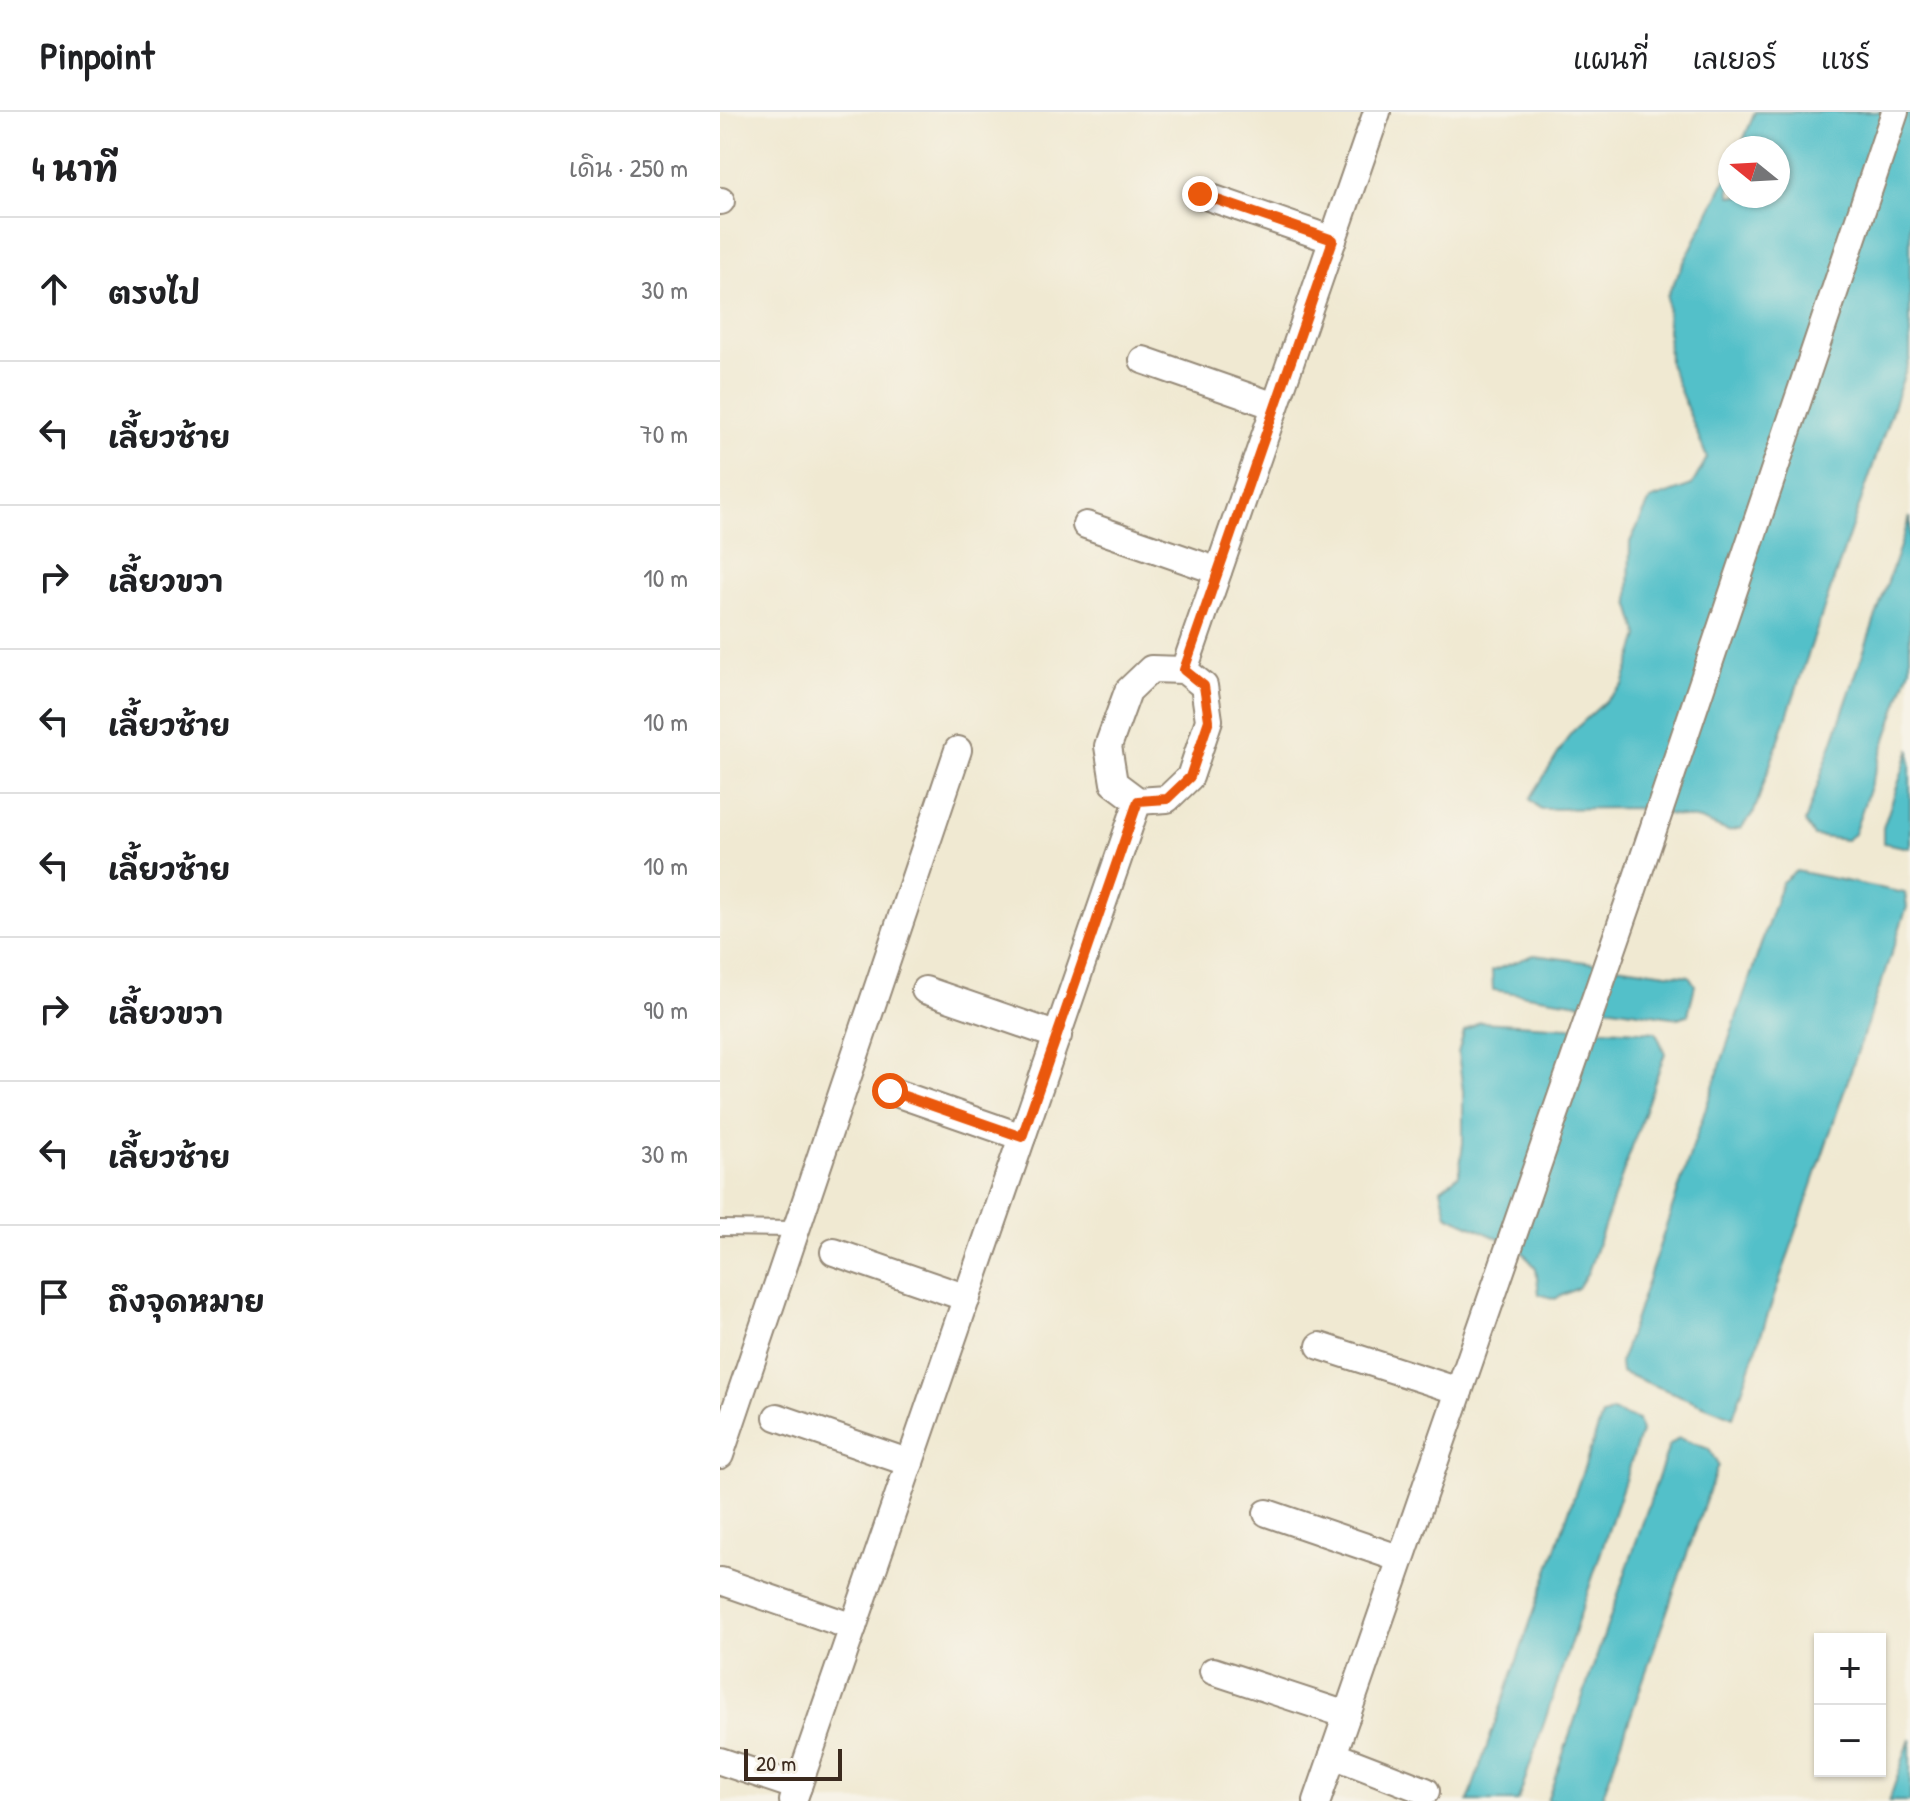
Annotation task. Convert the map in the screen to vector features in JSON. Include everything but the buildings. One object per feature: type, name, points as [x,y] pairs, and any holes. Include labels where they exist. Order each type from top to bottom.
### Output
[{"type":"street","points":[[1184,670],[1377,112]]},
{"type":"street","points":[[1317,1801],[1628,904],[1895,112]]},
{"type":"street","points":[[1200,194],[1333,240]]},
{"type":"street","points":[[1143,360],[1275,406]]},
{"type":"street","points":[[1086,525],[1218,571]]},
{"type":"street","points":[[1151,669],[1184,670],[1204,686],[1209,720],[1190,777],[1167,799],[1138,801],[1114,783],[1108,746],[1128,691],[1151,669]]},
{"type":"street","points":[[720,1455],[730,1396],[797,1229],[958,750]]},
{"type":"street","points":[[720,1761],[795,1794],[1138,801]]},
{"type":"street","points":[[925,990],[1058,1036]]},
{"type":"street","points":[[890,1091],[1022,1137]]},
{"type":"street","points":[[834,1252],[967,1298]]},
{"type":"street","points":[[1320,1346],[1459,1391]]},
{"type":"street","points":[[777,1417],[910,1463]]},
{"type":"street","points":[[1267,1513],[1401,1559]]},
{"type":"street","points":[[721,1581],[853,1627]]},
{"type":"street","points":[[1213,1671],[1347,1715]]},
{"type":"street","points":[[1333,1755],[1426,1791]]},
{"type":"lane","points":[[720,1228],[797,1229]]},
{"type":"water","points":[[1755,112],[1910,112],[1910,358],[1754,812],[1741,828],[1728,831],[1700,820],[1636,808],[1540,809],[1530,799],[1571,733],[1623,685],[1639,636],[1629,602],[1630,542],[1650,500],[1692,485],[1707,458],[1669,363],[1667,296],[1718,195],[1718,208],[1790,208],[1790,136],[1745,136]]},
{"type":"water","points":[[1910,517],[1910,668],[1854,834],[1846,840],[1814,836],[1805,822]]},
{"type":"water","points":[[1910,749],[1910,848],[1883,843],[1883,828]]},
{"type":"water","points":[[1796,871],[1905,893],[1907,907],[1733,1417],[1621,1372],[1620,1363],[1782,882]]},
{"type":"water","points":[[1534,955],[1689,976],[1695,985],[1688,1015],[1678,1018],[1493,990],[1492,971]]},
{"type":"water","points":[[1480,1022],[1656,1032],[1665,1053],[1588,1272],[1578,1288],[1555,1299],[1539,1294],[1536,1268],[1519,1248],[1447,1215],[1441,1189],[1459,1175],[1463,1143],[1463,1091],[1458,1053],[1464,1032]]},
{"type":"water","points":[[1612,1411],[1638,1420],[1641,1432],[1518,1801],[1468,1801],[1602,1416]]},
{"type":"water","points":[[1679,1438],[1709,1449],[1718,1465],[1601,1801],[1547,1801],[1669,1446]]},
{"type":"water","points":[[1910,1739],[1910,1801],[1889,1801]]},
{"type":"route","points":[[890,1091],[1022,1137],[1138,801],[1167,799],[1190,777],[1209,720],[1204,686],[1184,670],[1333,240],[1200,194]]}]
